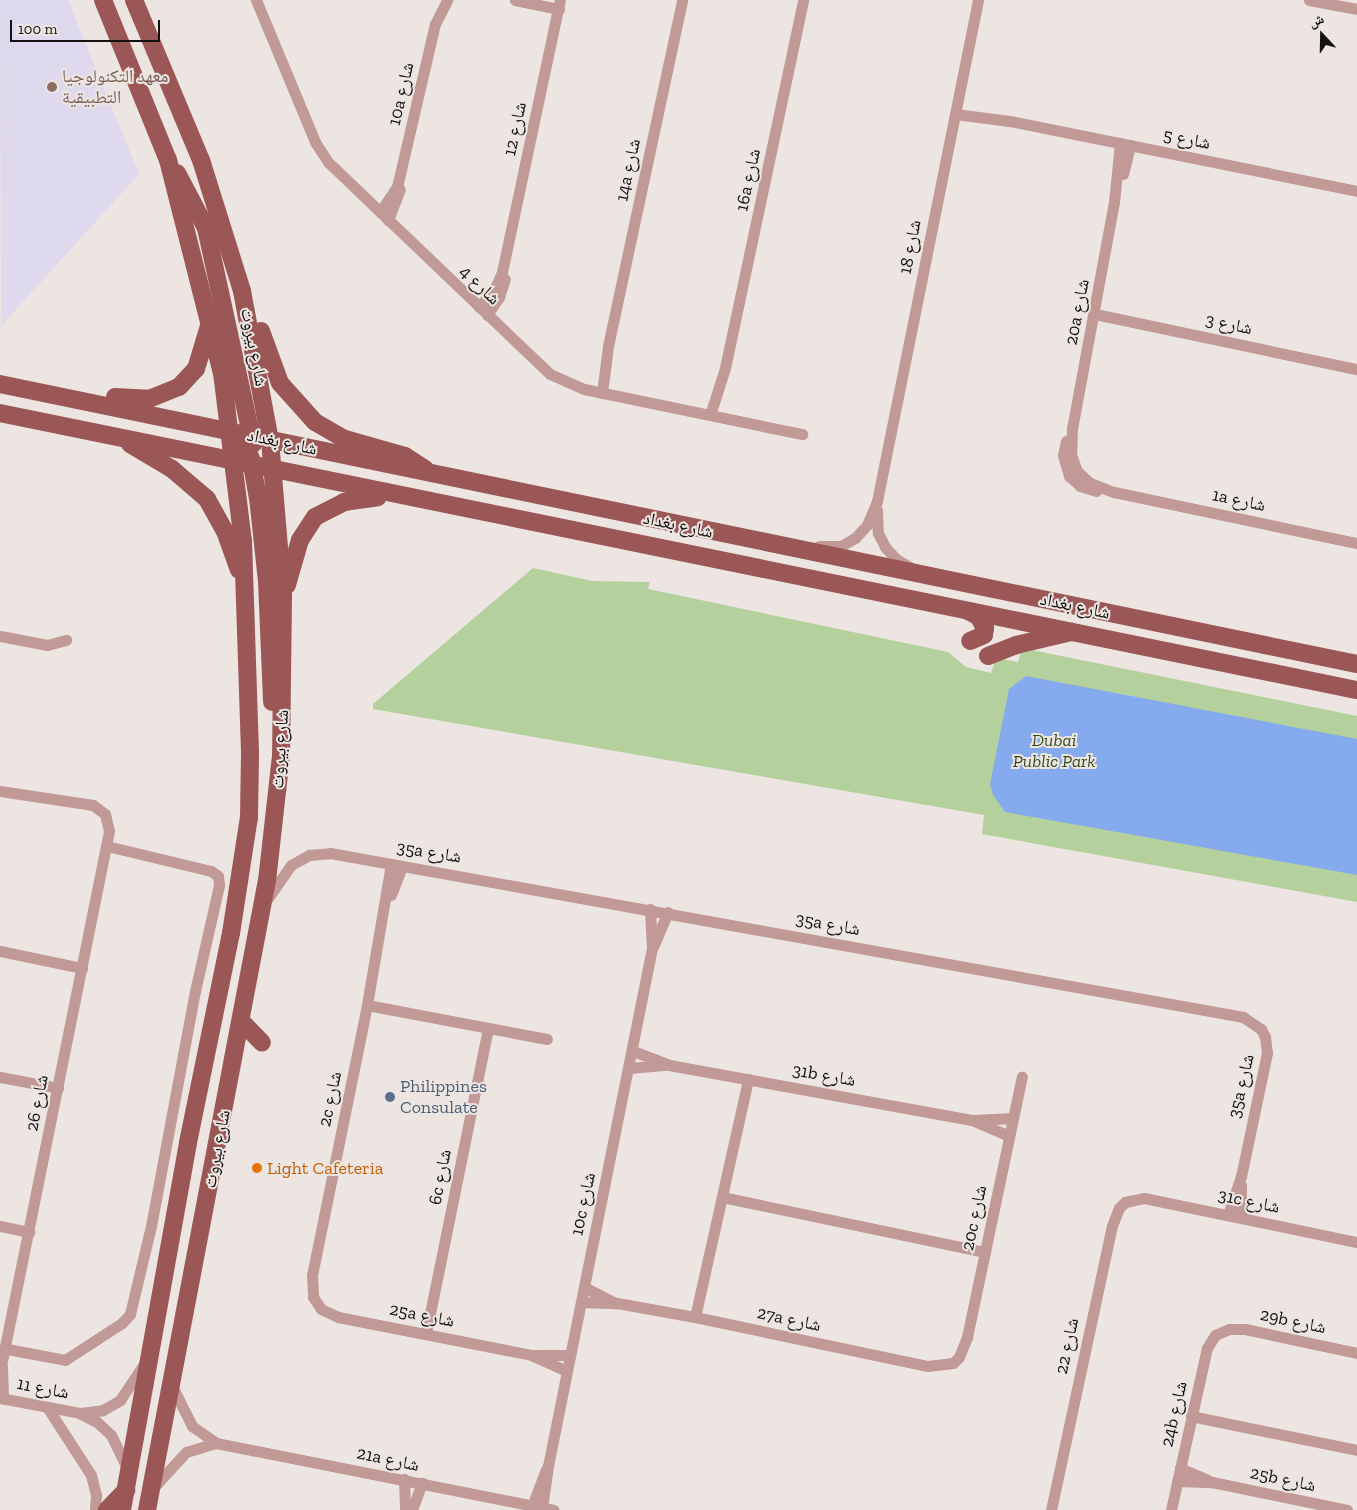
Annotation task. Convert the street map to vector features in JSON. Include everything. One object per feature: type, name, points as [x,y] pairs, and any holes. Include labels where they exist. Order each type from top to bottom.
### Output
[{"type":"main road","name":"شارع بيروت","points":[[103,0],[168,160],[210,321],[231,431],[247,595],[250,796],[246,843],[232,933],[148,1358],[122,1510]]},
{"type":"main road","name":"شارع بيروت","points":[[134,0],[201,160],[242,291],[270,440],[283,595],[281,756],[262,908],[147,1510]]},
{"type":"main road","points":[[168,160],[187,188],[206,228],[233,343],[249,435],[258,455],[274,470]]},
{"type":"main road","points":[[242,291],[256,315],[272,367],[301,410],[329,432],[362,445],[406,456],[428,473]]},
{"type":"main road","points":[[0,376],[129,400],[160,397],[179,387],[196,369],[210,321]]},
{"type":"main road","name":"شارع بغداد","points":[[0,384],[1357,664]]},
{"type":"main road","name":"شارع بغداد","points":[[0,414],[392,495],[1077,631],[1357,690]]},
{"type":"main road","points":[[231,431],[245,447],[253,466],[267,580],[273,716],[281,756]]},
{"type":"main road","points":[[126,440],[147,456],[172,469],[207,499],[225,531],[247,595]]},
{"type":"main road","points":[[283,595],[300,540],[315,517],[344,502],[392,495]]},
{"type":"main road","points":[[964,609],[984,623],[984,635],[970,640]]},
{"type":"main road","points":[[988,656],[1016,645],[1077,631]]},
{"type":"main road","points":[[241,1021],[262,1043]]},
{"type":"main road","points":[[107,1510],[128,1481]]},
{"type":"street","name":"شارع 4","points":[[256,0],[321,152],[384,216],[550,374],[572,386],[802,434]]},
{"type":"street","name":"10a شارع","points":[[384,216],[400,172],[436,24],[438,0]]},
{"type":"street","name":"10a شارع","points":[[436,24],[447,0]]},
{"type":"street","points":[[515,0],[560,5]]},
{"type":"street","name":"14a شارع","points":[[598,392],[682,0]]},
{"type":"street","name":"16a شارع","points":[[714,416],[803,0]]},
{"type":"street","name":"شارع 18","points":[[933,577],[903,563],[885,547],[877,526],[877,501],[978,0]]},
{"type":"street","points":[[1309,0],[1357,9]]},
{"type":"street","name":"شارع 12","points":[[483,311],[495,288],[504,264],[560,5]]},
{"type":"street","name":"شارع 5","points":[[956,109],[1357,191]]},
{"type":"street","name":"20a شارع","points":[[1114,492],[1088,490],[1069,476],[1063,456],[1072,428],[1095,314],[1125,144]]},
{"type":"street","name":"شارع 3","points":[[1095,314],[1357,369]]},
{"type":"street","name":"1a شارع","points":[[1114,492],[1357,542]]},
{"type":"street","name":"شارع 18","points":[[738,537],[761,535],[824,547],[841,546],[862,533],[877,501]]},
{"type":"street","points":[[0,636],[47,645],[66,640]]},
{"type":"street","name":"شارع 26","points":[[0,791],[93,805],[102,811],[108,825],[107,846],[7,1349],[1,1369],[1,1398]]},
{"type":"street","points":[[7,1349],[64,1360],[122,1323],[130,1314],[151,1226],[195,991],[219,885],[218,876],[210,871],[107,846]]},
{"type":"street","name":"35a شارع","points":[[262,908],[284,872],[309,855],[330,853],[668,912],[1249,1020],[1265,1037],[1267,1053],[1241,1176],[1228,1215]]},
{"type":"street","name":"2c شارع","points":[[313,1297],[312,1275],[385,908],[396,865]]},
{"type":"street","name":"10c شارع","points":[[542,1508],[548,1466],[633,1051],[652,948],[650,909]]},
{"type":"street","name":"10c شارع","points":[[652,948],[668,912]]},
{"type":"street","points":[[0,951],[82,968]]},
{"type":"street","points":[[367,1005],[547,1039]]},
{"type":"street","name":"6c شارع","points":[[426,1334],[488,1028]]},
{"type":"street","name":"31b شارع","points":[[633,1051],[669,1065],[972,1120],[1013,1118]]},
{"type":"street","name":"31b شارع","points":[[629,1068],[669,1065]]},
{"type":"street","points":[[0,1077],[58,1088]]},
{"type":"street","name":"20c شارع","points":[[953,1363],[965,1344],[1022,1077]]},
{"type":"street","points":[[695,1317],[748,1080]]},
{"type":"street","name":"31b شارع","points":[[972,1120],[1009,1136]]},
{"type":"street","name":"35a شارع","points":[[1241,1176],[1241,1217]]},
{"type":"street","points":[[722,1197],[985,1252]]},
{"type":"street","name":"31c شارع","points":[[1133,1199],[1149,1199],[1357,1242]]},
{"type":"street","name":"شارع 22","points":[[1051,1510],[1112,1226],[1119,1208],[1133,1199]]},
{"type":"street","points":[[0,1226],[29,1232]]},
{"type":"street","name":"27a شارع","points":[[584,1287],[617,1304]]},
{"type":"street","name":"25a شارع","points":[[313,1297],[321,1309],[338,1317],[532,1355],[570,1355]]},
{"type":"street","name":"27a شارع","points":[[581,1302],[617,1304],[695,1317],[928,1366],[953,1363]]},
{"type":"street","name":"29b شارع","points":[[1220,1331],[1245,1329],[1357,1353]]},
{"type":"street","name":"24b شارع","points":[[1171,1510],[1207,1348],[1220,1331]]},
{"type":"street","name":"25a شارع","points":[[532,1355],[567,1371]]},
{"type":"street","name":"شارع 11","points":[[80,1413],[103,1410],[120,1400],[148,1358]]},
{"type":"street","name":"21a شارع","points":[[171,1383],[192,1426],[216,1443],[542,1508]]},
{"type":"street","name":"شارع 11","points":[[1,1398],[80,1413],[97,1422],[111,1435],[128,1481]]},
{"type":"street","points":[[47,1407],[92,1475],[96,1495],[95,1510]]},
{"type":"street","points":[[1191,1416],[1357,1450]]},
{"type":"street","name":"21a شارع","points":[[150,1491],[186,1452],[216,1443]]},
{"type":"street","name":"25b شارع","points":[[1180,1468],[1212,1482]]},
{"type":"street","points":[[404,1479],[405,1510]]},
{"type":"street","name":"25b شارع","points":[[1177,1481],[1212,1482],[1347,1510]]},
{"type":"street","points":[[412,1510],[422,1483]]},
{"type":"shaded area","name":"معهد التكنولوجيا التطبيقية","points":[[0,0],[68,0],[139,174],[1,326]]},
{"type":"green space","name":"Dubai Public Park","points":[[533,568],[592,581],[650,582],[648,589],[948,652],[966,667],[991,673],[996,658],[1018,662],[1022,648],[1357,716],[1357,902],[982,834],[984,815],[373,709],[373,704]]},
{"type":"water","points":[[1026,676],[1357,739],[1357,875],[1005,812],[993,795],[990,784],[1009,689]]},
{"type":"place","name":"معهد التكنولوجيا التطبيقية","points":[[52,87]]},
{"type":"place","name":"Philippines Consulate","points":[[390,1097]]},
{"type":"place","name":"Light Cafeteria","points":[[257,1168]]}]
